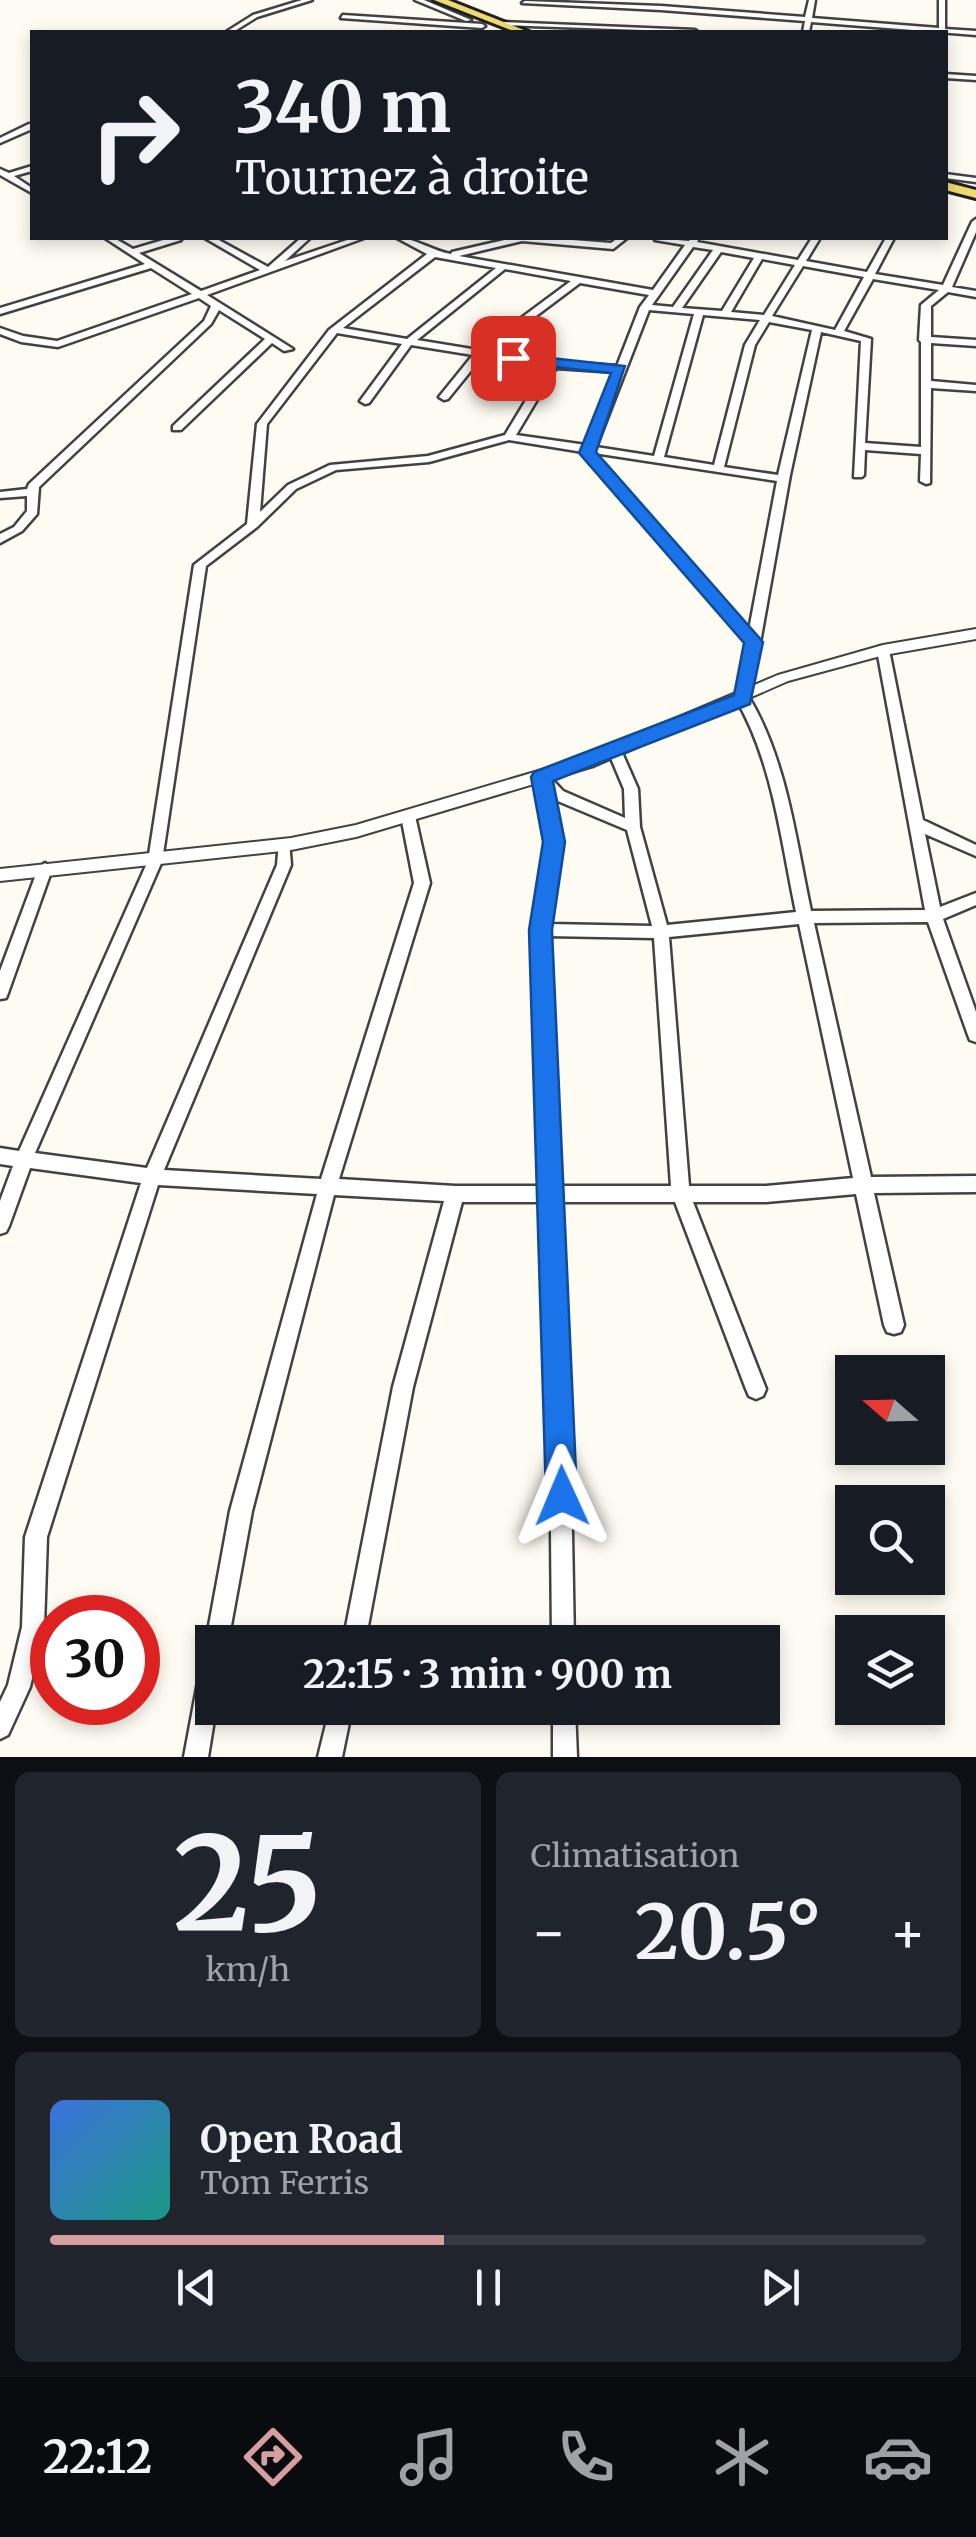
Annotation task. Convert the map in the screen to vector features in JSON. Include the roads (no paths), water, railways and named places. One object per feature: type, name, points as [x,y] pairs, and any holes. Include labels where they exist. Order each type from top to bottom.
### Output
[{"type":"main road","points":[[439,0],[502,25]]},
{"type":"main road","points":[[948,187],[976,194]]},
{"type":"street","points":[[234,30],[255,16],[308,0]]},
{"type":"street","points":[[418,0],[482,26]]},
{"type":"street","points":[[806,30],[812,0]]},
{"type":"street","points":[[942,0],[942,30]]},
{"type":"street","points":[[502,25],[526,2],[663,4],[807,22],[927,30]]},
{"type":"street","points":[[343,18],[650,30],[663,4]]},
{"type":"street","points":[[360,26],[374,19]]},
{"type":"street","points":[[411,30],[426,22]]},
{"type":"street","points":[[245,25],[258,30]]},
{"type":"street","points":[[474,30],[482,26]]},
{"type":"street","points":[[948,31],[976,33]]},
{"type":"street","points":[[948,76],[976,78]]},
{"type":"street","points":[[0,141],[30,127]]},
{"type":"street","points":[[21,131],[30,137]]},
{"type":"street","points":[[4,174],[30,168]]},
{"type":"street","points":[[4,174],[30,190]]},
{"type":"street","points":[[948,176],[976,180]]},
{"type":"street","points":[[926,481],[926,305],[945,289],[976,222]]},
{"type":"street","points":[[112,240],[288,349]]},
{"type":"street","points":[[132,252],[171,240]]},
{"type":"street","points":[[213,240],[270,271]]},
{"type":"street","points":[[270,271],[300,240]]},
{"type":"street","points":[[0,331],[58,344],[355,240]]},
{"type":"street","points":[[405,240],[433,254],[655,293]]},
{"type":"street","points":[[452,256],[514,240]]},
{"type":"street","points":[[545,240],[613,246],[620,240]]},
{"type":"street","points":[[718,469],[750,345],[815,240]]},
{"type":"street","points":[[840,330],[889,240]]},
{"type":"street","points":[[588,449],[645,308],[693,241],[718,249],[976,294]]},
{"type":"street","points":[[676,310],[718,249]]},
{"type":"street","points":[[253,525],[262,424],[334,330],[433,254]]},
{"type":"street","points":[[725,314],[760,256]]},
{"type":"street","points":[[0,312],[152,265]]},
{"type":"street","points":[[366,401],[408,342],[505,266]]},
{"type":"street","points":[[444,397],[480,353],[579,279]]},
{"type":"street","points":[[0,539],[18,529],[33,512],[33,486],[208,322],[216,306]]},
{"type":"street","points":[[645,308],[766,318],[840,330],[866,339],[858,475]]},
{"type":"street","points":[[658,460],[699,312]]},
{"type":"street","points":[[817,328],[783,479],[743,699],[757,723],[776,780],[894,1325]]},
{"type":"street","points":[[334,330],[553,364],[620,369]]},
{"type":"street","points":[[178,428],[271,338]]},
{"type":"street","points":[[924,340],[976,344]]},
{"type":"street","points":[[509,437],[553,364]]},
{"type":"street","points":[[925,384],[976,388]]},
{"type":"street","points":[[0,1226],[24,1159],[155,860],[200,564],[253,525],[302,480],[334,466],[429,459],[509,437],[783,479]]},
{"type":"street","points":[[860,446],[925,450]]},
{"type":"street","points":[[588,449],[754,642]]},
{"type":"street","points":[[0,495],[32,492]]},
{"type":"street","points":[[0,875],[284,845],[408,816],[615,752],[784,678],[882,650],[976,634]]},
{"type":"street","points":[[882,650],[934,916],[976,1035]]},
{"type":"street","points":[[615,752],[631,789],[633,827],[661,932],[680,1195],[756,1389]]},
{"type":"street","points":[[542,777],[558,795],[633,827]]},
{"type":"street","points":[[542,777],[554,842],[540,930],[552,1194],[563,1625]]},
{"type":"street","points":[[220,1625],[241,1511],[327,1189],[422,884],[408,816]]},
{"type":"street","points":[[918,824],[976,851]]},
{"type":"street","points":[[0,1727],[19,1686],[32,1627],[36,1538],[152,1177],[284,865],[284,845]]},
{"type":"street","points":[[0,993],[45,869]]},
{"type":"street","points":[[540,930],[661,932],[806,917],[934,916],[976,899]]},
{"type":"street","points":[[0,1156],[152,1177],[455,1194],[680,1195],[976,1184]]},
{"type":"street","points":[[357,1625],[403,1387],[455,1194]]},
{"type":"street","points":[[196,1757],[202,1725]]},
{"type":"street","points":[[330,1757],[337,1725]]},
{"type":"street","points":[[564,1725],[565,1757]]}]
